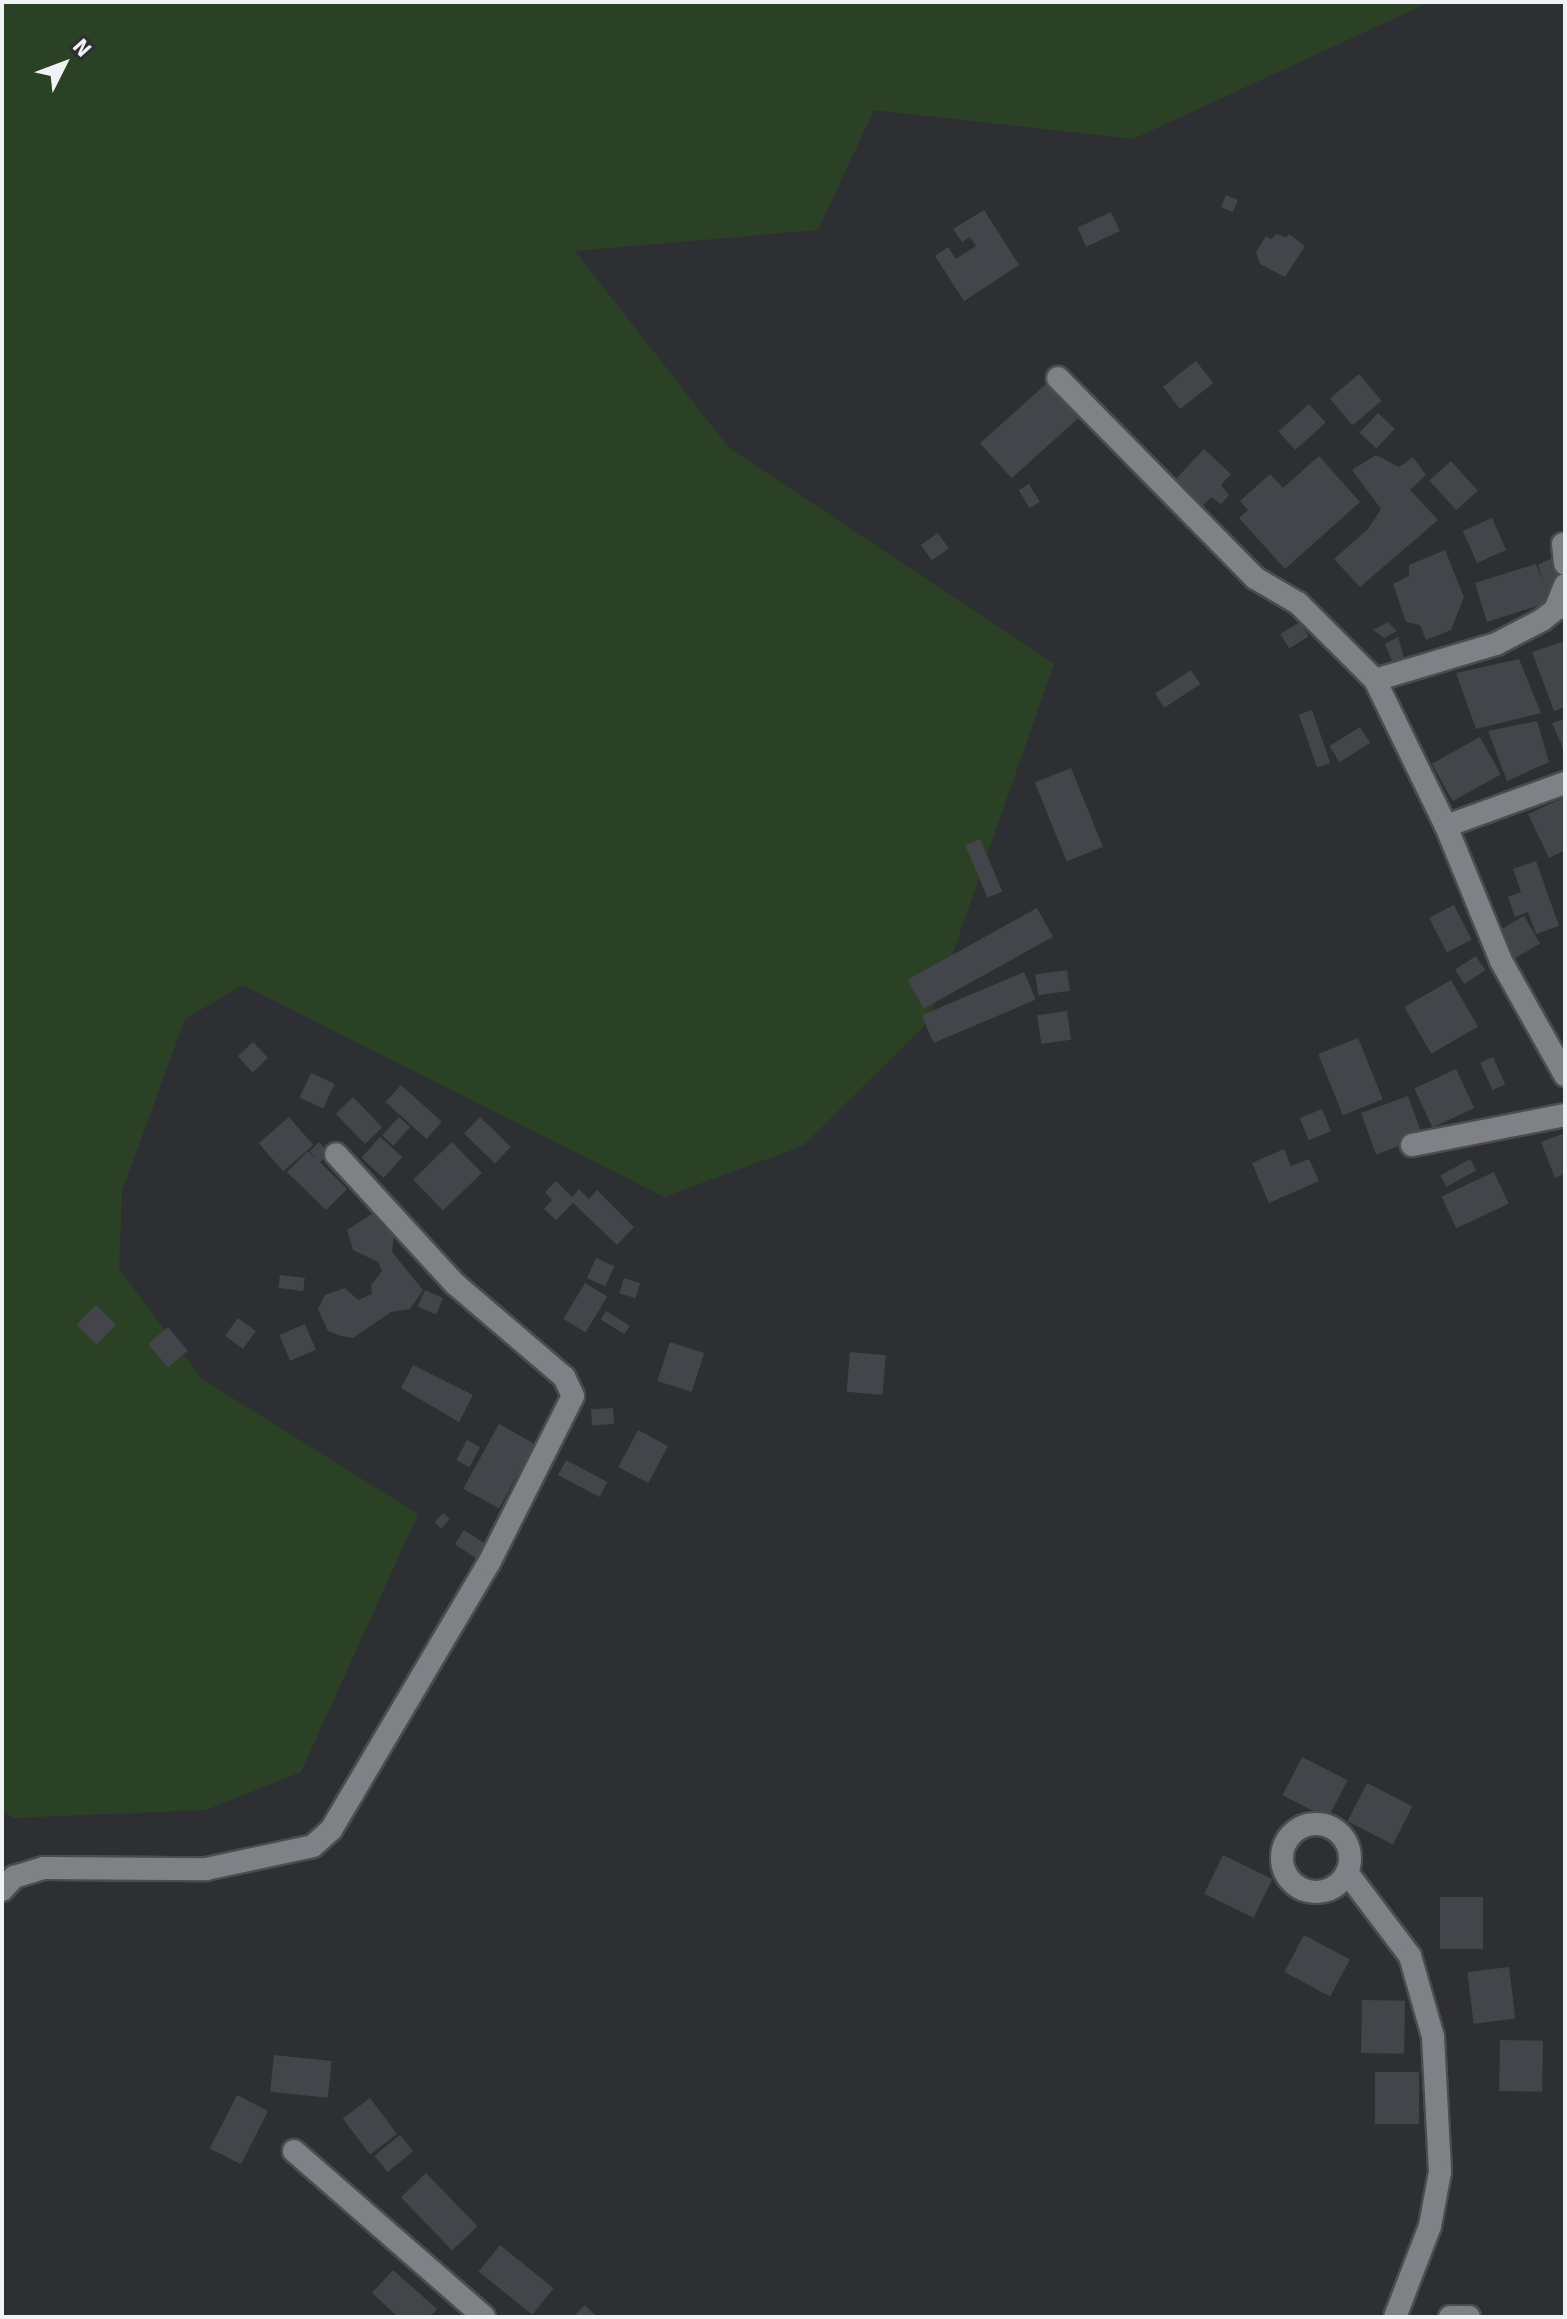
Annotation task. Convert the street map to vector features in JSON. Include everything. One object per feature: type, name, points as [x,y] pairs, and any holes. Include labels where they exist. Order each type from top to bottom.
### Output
[{"type":"street","points":[[1058,378],[1222,547],[1255,578],[1298,603],[1375,680],[1383,706],[1446,826],[1501,961],[1565,1075]]},
{"type":"street","points":[[1375,680],[1496,644],[1555,610],[1565,585]]},
{"type":"street","points":[[1446,826],[1565,783]]},
{"type":"street","points":[[1412,1145],[1565,1115]]},
{"type":"street","points":[[2,1890],[14,1877],[44,1868],[206,1869],[313,1846],[331,1830],[481,1577],[573,1396],[564,1377],[455,1284],[336,1154]]},
{"type":"street","points":[[1348,1874],[1410,1956],[1433,2037],[1440,2172],[1430,2226],[1395,2317]]},
{"type":"street","points":[[294,2151],[484,2317]]},
{"type":"street","points":[[1450,2317],[1469,2317]]},
{"type":"green space","points":[[2,2],[1430,2],[1133,139],[874,110],[818,230],[575,251],[729,448],[1054,664],[929,1021],[803,1146],[664,1197],[243,985],[185,1019],[122,1191],[119,1269],[202,1379],[418,1514],[301,1772],[206,1810],[13,1818],[2,1810]]},
{"type":"building","points":[[1226,195],[1238,200],[1233,212],[1221,207]]},
{"type":"building","points":[[984,210],[1019,265],[964,301],[935,256],[948,247],[956,259],[976,246],[970,237],[962,242],[953,229]]},
{"type":"building","points":[[1111,212],[1120,231],[1086,247],[1077,228]]},
{"type":"building","points":[[1277,234],[1286,238],[1289,234],[1305,246],[1285,277],[1260,264],[1256,252],[1266,236],[1271,239]]},
{"type":"building","points":[[1196,361],[1213,383],[1180,409],[1163,387]]},
{"type":"building","points":[[1359,374],[1381,401],[1352,425],[1330,398]]},
{"type":"building","points":[[1047,383],[1078,418],[1012,478],[980,443]]},
{"type":"building","points":[[1309,404],[1326,423],[1295,450],[1279,431]]},
{"type":"building","points":[[1378,413],[1395,429],[1376,448],[1360,433]]},
{"type":"building","points":[[1204,449],[1231,474],[1221,485],[1229,495],[1221,504],[1211,497],[1199,510],[1171,484]]},
{"type":"building","points":[[1376,455],[1399,467],[1413,457],[1426,475],[1410,490],[1438,520],[1360,587],[1334,559],[1368,529],[1381,509],[1352,470]]},
{"type":"building","points":[[1319,456],[1360,502],[1285,569],[1239,518],[1248,510],[1240,501],[1270,474],[1283,488]]},
{"type":"building","points":[[1451,461],[1478,491],[1456,510],[1429,480]]},
{"type":"building","points":[[1029,484],[1040,502],[1030,508],[1019,490]]},
{"type":"building","points":[[1492,518],[1506,550],[1477,563],[1463,531]]},
{"type":"building","points":[[938,533],[949,549],[932,561],[921,545]]},
{"type":"building","points":[[1445,550],[1464,597],[1451,630],[1426,640],[1420,625],[1406,622],[1393,584],[1409,576],[1409,565]]},
{"type":"building","points":[[1565,551],[1565,597],[1487,622],[1475,583],[1536,564],[1544,584],[1538,565]]},
{"type":"building","points":[[1300,622],[1309,637],[1289,648],[1280,634]]},
{"type":"building","points":[[1388,622],[1397,631],[1384,638],[1373,630]]},
{"type":"building","points":[[1398,637],[1406,664],[1395,668],[1385,644]]},
{"type":"building","points":[[1565,641],[1565,707],[1554,711],[1532,652]]},
{"type":"building","points":[[1519,659],[1541,713],[1476,729],[1456,673]]},
{"type":"building","points":[[1191,670],[1200,684],[1164,708],[1155,693]]},
{"type":"building","points":[[1312,710],[1330,763],[1317,768],[1299,715]]},
{"type":"building","points":[[1565,719],[1565,753],[1552,723]]},
{"type":"building","points":[[1537,721],[1549,762],[1507,781],[1488,731]]},
{"type":"building","points":[[1360,727],[1370,743],[1340,762],[1329,746]]},
{"type":"building","points":[[1480,737],[1501,775],[1453,801],[1432,764]]},
{"type":"building","points":[[1071,768],[1103,847],[1067,861],[1035,783]]},
{"type":"building","points":[[1565,797],[1565,850],[1549,858],[1528,814]]},
{"type":"building","points":[[980,839],[1002,891],[988,898],[965,845]]},
{"type":"building","points":[[1536,861],[1559,926],[1536,934],[1528,912],[1515,917],[1508,897],[1521,892],[1513,869]]},
{"type":"building","points":[[1454,905],[1472,940],[1447,952],[1429,918]]},
{"type":"building","points":[[1037,908],[1053,937],[924,1009],[908,980]]},
{"type":"building","points":[[1524,916],[1540,944],[1514,959],[1498,931]]},
{"type":"building","points":[[1476,956],[1485,970],[1464,984],[1455,970]]},
{"type":"building","points":[[1067,970],[1070,991],[1038,995],[1035,974]]},
{"type":"building","points":[[1024,972],[1036,1000],[934,1043],[922,1015]]},
{"type":"building","points":[[1451,980],[1478,1027],[1431,1054],[1404,1007]]},
{"type":"building","points":[[1067,1011],[1071,1040],[1041,1044],[1037,1015]]},
{"type":"building","points":[[1358,1038],[1383,1099],[1343,1115],[1318,1054]]},
{"type":"building","points":[[253,1042],[268,1058],[253,1072],[238,1056]]},
{"type":"building","points":[[1493,1057],[1505,1084],[1492,1090],[1480,1063]]},
{"type":"building","points":[[1456,1069],[1474,1108],[1432,1127],[1414,1088]]},
{"type":"building","points":[[311,1073],[335,1084],[323,1108],[300,1097]]},
{"type":"building","points":[[401,1085],[442,1122],[426,1139],[386,1102]]},
{"type":"building","points":[[1408,1096],[1423,1137],[1376,1154],[1361,1113]]},
{"type":"building","points":[[353,1097],[382,1127],[365,1144],[336,1114]]},
{"type":"building","points":[[1322,1109],[1331,1131],[1309,1140],[1300,1118]]},
{"type":"building","points":[[289,1117],[313,1145],[283,1171],[259,1143]]},
{"type":"building","points":[[399,1117],[410,1127],[393,1146],[382,1136]]},
{"type":"building","points":[[480,1117],[511,1147],[495,1163],[464,1134]]},
{"type":"building","points":[[1565,1133],[1565,1174],[1555,1178],[1541,1142]]},
{"type":"building","points":[[380,1137],[402,1157],[384,1178],[361,1158]]},
{"type":"building","points":[[319,1142],[329,1153],[320,1162],[347,1189],[326,1210],[287,1172],[308,1151],[316,1159],[310,1151]]},
{"type":"building","points":[[452,1142],[482,1173],[443,1210],[413,1180]]},
{"type":"building","points":[[1284,1149],[1291,1166],[1309,1159],[1319,1181],[1269,1203],[1252,1163]]},
{"type":"building","points":[[1470,1159],[1476,1170],[1447,1187],[1440,1175]]},
{"type":"building","points":[[1494,1172],[1509,1204],[1456,1228],[1441,1197]]},
{"type":"building","points":[[556,1181],[572,1197],[579,1189],[589,1199],[597,1190],[634,1227],[617,1245],[573,1203],[556,1220],[544,1209],[552,1200],[545,1192]]},
{"type":"building","points":[[375,1212],[395,1229],[392,1252],[423,1290],[410,1309],[391,1312],[353,1338],[341,1336],[328,1331],[318,1309],[325,1295],[345,1288],[358,1300],[372,1294],[371,1285],[382,1271],[378,1262],[353,1250],[347,1230]]},
{"type":"building","points":[[596,1258],[614,1266],[605,1286],[587,1278]]},
{"type":"building","points":[[280,1275],[305,1278],[303,1291],[278,1288]]},
{"type":"building","points":[[624,1278],[640,1283],[636,1298],[619,1293]]},
{"type":"building","points":[[585,1283],[607,1296],[586,1332],[563,1319]]},
{"type":"building","points":[[425,1290],[443,1298],[436,1315],[418,1306]]},
{"type":"building","points":[[96,1305],[116,1324],[97,1345],[77,1325]]},
{"type":"building","points":[[606,1311],[630,1326],[624,1334],[601,1319]]},
{"type":"building","points":[[238,1318],[256,1331],[243,1349],[225,1336]]},
{"type":"building","points":[[305,1324],[316,1350],[290,1361],[279,1335]]},
{"type":"building","points":[[168,1327],[188,1351],[168,1367],[148,1344]]},
{"type":"building","points":[[670,1342],[704,1353],[692,1392],[657,1381]]},
{"type":"building","points":[[850,1352],[886,1355],[882,1395],[847,1392]]},
{"type":"building","points":[[413,1365],[473,1395],[459,1422],[401,1388]]},
{"type":"building","points":[[613,1408],[614,1424],[592,1425],[591,1410]]},
{"type":"building","points":[[499,1424],[535,1444],[499,1509],[463,1489]]},
{"type":"building","points":[[638,1430],[668,1446],[648,1483],[618,1467]]},
{"type":"building","points":[[467,1440],[480,1447],[469,1467],[456,1460]]},
{"type":"building","points":[[566,1460],[607,1482],[600,1497],[558,1475]]},
{"type":"building","points":[[443,1513],[450,1519],[441,1529],[434,1523]]},
{"type":"building","points":[[464,1530],[490,1547],[481,1561],[455,1544]]},
{"type":"building","points":[[1302,1757],[1347,1780],[1328,1818],[1282,1795]]},
{"type":"building","points":[[1367,1783],[1412,1806],[1393,1844],[1347,1821]]},
{"type":"building","points":[[1223,1855],[1272,1879],[1254,1918],[1204,1894]]},
{"type":"building","points":[[1440,1897],[1483,1897],[1483,1949],[1440,1949]]},
{"type":"building","points":[[1304,1935],[1350,1959],[1330,1996],[1284,1972]]},
{"type":"building","points":[[1509,1967],[1515,2019],[1474,2024],[1467,1972]]},
{"type":"building","points":[[1362,2000],[1405,2001],[1404,2054],[1361,2053]]},
{"type":"building","points":[[1500,2040],[1543,2041],[1542,2092],[1499,2091]]},
{"type":"building","points":[[274,2055],[332,2061],[328,2098],[270,2092]]},
{"type":"building","points":[[1375,2072],[1419,2072],[1419,2124],[1375,2124]]},
{"type":"building","points":[[237,2095],[268,2111],[241,2164],[210,2148]]},
{"type":"building","points":[[370,2098],[397,2134],[370,2154],[343,2118]]},
{"type":"building","points":[[400,2135],[413,2151],[388,2172],[374,2156]]},
{"type":"building","points":[[426,2173],[477,2226],[452,2251],[401,2197]]},
{"type":"building","points":[[500,2245],[554,2288],[532,2315],[479,2271]]},
{"type":"building","points":[[393,2270],[437,2309],[430,2317],[398,2317],[372,2293]]},
{"type":"building","points":[[585,2305],[597,2317],[573,2317]]}]
